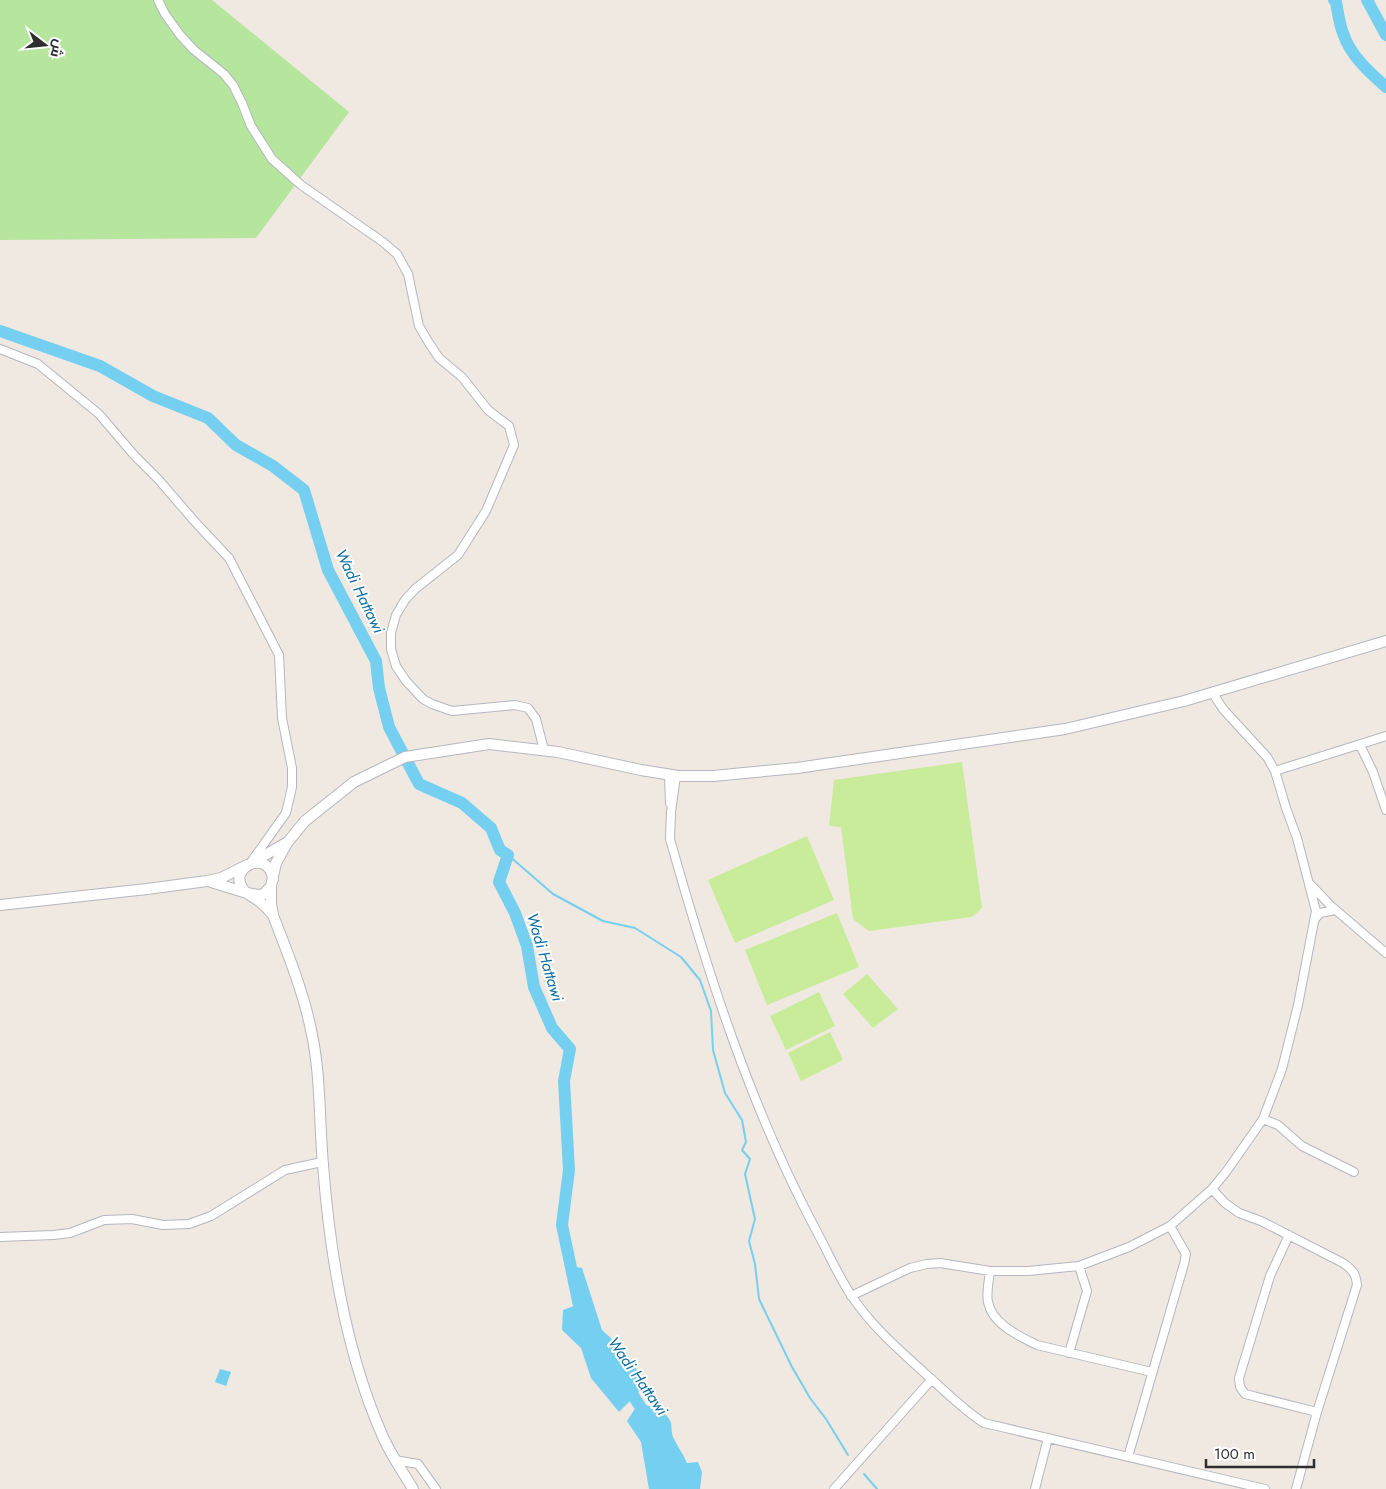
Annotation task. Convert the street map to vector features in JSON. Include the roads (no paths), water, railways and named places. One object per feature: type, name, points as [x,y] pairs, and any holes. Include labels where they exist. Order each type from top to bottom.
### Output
[{"type":"street","points":[[158,0],[165,14],[180,35],[194,50],[224,74],[242,103],[251,126],[272,159],[301,185],[383,242],[397,254],[408,274],[420,326],[429,343],[439,358],[466,381],[488,410],[508,426],[514,445],[486,511],[458,555],[415,589],[405,600],[396,615],[391,633],[391,649],[396,666],[406,681],[423,699],[432,704],[452,710],[516,705],[528,708],[536,719],[544,750]]},
{"type":"street","points":[[0,349],[38,364],[99,414],[229,558],[279,655],[282,718],[292,768],[292,787],[286,813],[250,864]]},
{"type":"street","points":[[413,1489],[384,1439],[366,1394],[348,1334],[327,1212],[322,1162],[319,1077],[311,1029],[298,982],[273,915],[270,895],[276,864],[286,843],[305,821],[354,782],[405,758],[489,744],[544,750],[673,775],[713,776],[797,768],[1065,728],[1184,701],[1386,640]]},
{"type":"street","points":[[851,1296],[910,1268],[927,1264],[940,1263],[990,1271],[1028,1271],[1079,1266],[1129,1247],[1170,1226],[1212,1189],[1263,1119],[1284,1060],[1298,1005],[1316,911],[1297,838],[1275,771],[1267,757],[1223,709],[1212,692]]},
{"type":"street","points":[[1275,771],[1386,736]]},
{"type":"street","points":[[1360,745],[1373,772],[1386,810]]},
{"type":"street","points":[[673,775],[670,839],[722,1007],[752,1093],[796,1192],[851,1296],[866,1316],[885,1337],[984,1423],[1265,1489]]},
{"type":"street","points":[[273,915],[243,889],[240,879],[243,868],[286,843]]},
{"type":"street","points":[[0,905],[147,890],[207,881],[221,878],[250,864],[262,863],[270,870],[272,883],[264,894],[258,896],[207,881]]},
{"type":"street","points":[[1308,882],[1335,910],[1386,953]]},
{"type":"street","points":[[1314,920],[1320,912],[1335,910]]},
{"type":"street","points":[[1263,1119],[1278,1125],[1302,1146],[1354,1172]]},
{"type":"street","points":[[0,1236],[53,1235],[70,1232],[104,1220],[132,1219],[163,1225],[188,1224],[211,1216],[285,1170],[322,1162]]},
{"type":"street","points":[[1212,1189],[1238,1213],[1261,1221],[1344,1263],[1353,1270],[1356,1277],[1357,1285],[1317,1412],[1296,1489]]},
{"type":"street","points":[[1128,1457],[1181,1277],[1186,1254],[1170,1226]]},
{"type":"street","points":[[1288,1235],[1270,1276],[1239,1378],[1240,1387],[1245,1394],[1317,1412]]},
{"type":"street","points":[[1069,1353],[1086,1291],[1086,1285],[1079,1266]]},
{"type":"street","points":[[990,1271],[987,1301],[990,1312],[998,1321],[1023,1338],[1069,1353],[1152,1372]]},
{"type":"street","points":[[834,1489],[932,1379]]},
{"type":"street","points":[[1035,1489],[1048,1438]]},
{"type":"street","points":[[395,1460],[418,1464],[436,1489]]},
{"type":"water","points":[[571,1266],[582,1268],[602,1330],[626,1352],[646,1385],[619,1412],[591,1378],[581,1348],[562,1330],[563,1310],[574,1306],[580,1295],[574,1283]]},
{"type":"water","points":[[220,1369],[231,1372],[226,1386],[215,1382]]},
{"type":"water","points":[[638,1404],[658,1409],[669,1418],[673,1437],[687,1463],[698,1462],[702,1472],[700,1489],[649,1489],[641,1442],[627,1421]]},
{"type":"waterway","points":[[1334,0],[1350,49],[1386,87]]},
{"type":"waterway","points":[[1367,0],[1386,35]]},
{"type":"waterway","name":"Wadi Hattawi","points":[[0,331],[100,366],[153,396],[208,418],[236,445],[273,466],[304,490],[328,570],[376,661],[379,688],[389,727],[419,784],[462,803],[491,828],[500,850],[508,855],[499,882],[515,913],[527,946],[534,987],[552,1028],[570,1049],[564,1081],[569,1170],[562,1225],[581,1315]]},
{"type":"waterway","points":[[508,855],[553,894],[603,921],[635,928],[681,957],[700,980],[711,1011],[713,1050],[725,1093],[742,1120],[746,1142],[742,1150],[750,1159],[745,1174],[755,1219],[749,1241],[755,1264],[759,1299],[792,1367],[848,1455]]},
{"type":"waterway","name":"Wadi Hattawi","points":[[623,1385],[634,1397],[647,1417]]},
{"type":"waterway","points":[[864,1474],[877,1489]]}]
